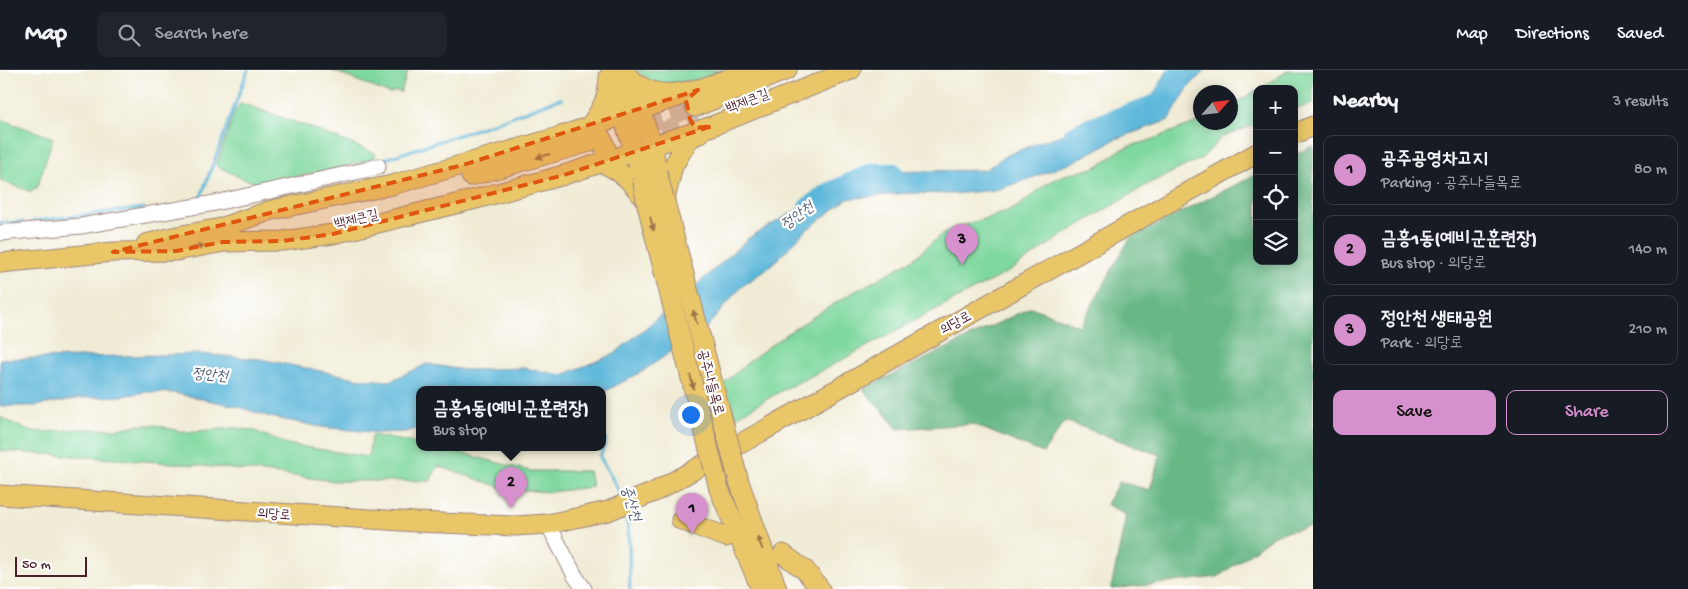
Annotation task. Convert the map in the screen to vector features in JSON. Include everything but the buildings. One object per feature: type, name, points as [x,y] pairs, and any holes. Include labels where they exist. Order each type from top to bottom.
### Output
[{"type":"highway","points":[[615,72],[637,85],[658,94],[676,95],[701,110]]},
{"type":"highway","points":[[615,72],[632,113]]},
{"type":"highway","points":[[594,147],[615,72]]},
{"type":"main road","points":[[222,235],[272,210],[375,189],[446,170],[594,147],[635,152],[653,146],[751,70]]},
{"type":"main road","name":"백제큰길","points":[[701,110],[787,70]]},
{"type":"main road","name":"백제큰길","points":[[701,110],[824,70]]},
{"type":"main road","points":[[594,147],[632,113],[701,110],[851,70]]},
{"type":"main road","points":[[650,174],[689,139],[701,110]]},
{"type":"main road","points":[[632,113],[653,146],[650,174],[656,200]]},
{"type":"main road","points":[[632,113],[635,152],[650,174]]},
{"type":"main road","points":[[1298,132],[1313,126]]},
{"type":"main road","points":[[594,147],[617,169],[650,174]]},
{"type":"main road","name":"백제큰길","points":[[0,263],[113,252],[176,251],[222,235],[309,229],[447,197],[594,147]]},
{"type":"main road","name":"의당로","points":[[0,495],[417,522],[514,526],[548,524],[608,510],[654,492],[1253,155]]},
{"type":"main road","name":"공주나들목로","points":[[650,174],[719,489],[761,589]]},
{"type":"main road","name":"공주나들목로","points":[[656,200],[739,482],[777,589]]},
{"type":"main road","points":[[682,520],[726,537]]},
{"type":"main road","points":[[783,554],[805,570],[820,589]]},
{"type":"street","points":[[0,232],[81,226],[215,203],[378,166]]},
{"type":"street","points":[[548,524],[575,576],[584,589]]},
{"type":"highlighted area","points":[[698,90],[686,100],[690,119],[695,128],[712,126],[564,175],[333,234],[283,241],[223,242],[176,251],[113,252],[463,165]]},
{"type":"green space","points":[[331,70],[408,70],[401,92],[395,91],[390,94]]},
{"type":"green space","points":[[637,70],[723,70],[699,79],[661,86],[640,74]]},
{"type":"green space","points":[[1289,70],[1313,70],[1313,104],[1298,108],[1298,85],[1266,85]]},
{"type":"green space","points":[[1253,92],[1253,125],[1222,137],[1202,158],[1150,183],[1066,233],[1010,271],[783,390],[711,431],[707,408],[710,399],[722,385],[752,359],[786,334],[845,297],[912,260],[942,234],[1006,212],[1017,207],[1045,185],[1061,176],[1094,168],[1117,152],[1130,146],[1193,124],[1193,130],[1238,130],[1238,102]]},
{"type":"green space","points":[[240,104],[311,128],[375,153],[375,157],[335,169],[295,177],[262,182],[245,179],[216,165],[235,111]]},
{"type":"green space","points":[[0,119],[53,138],[37,188],[31,192],[0,180]]},
{"type":"green space","points":[[1313,146],[1313,526],[1276,534],[1218,577],[1111,589],[1126,515],[1106,504],[1119,482],[1150,490],[1160,455],[1065,421],[1043,453],[972,424],[898,429],[863,389],[1031,307],[1080,326],[1130,238],[1253,176],[1253,265],[1298,265],[1298,153]]},
{"type":"green space","points":[[0,417],[29,431],[45,432],[117,429],[137,425],[155,425],[184,432],[235,428],[252,430],[286,444],[368,457],[372,435],[416,443],[416,451],[453,451],[530,471],[589,471],[592,487],[550,492],[506,489],[438,466],[430,481],[334,481],[173,463],[0,451]]},
{"type":"water","points":[[1168,70],[1205,70],[1188,88],[1169,120],[1116,139],[1071,163],[1026,180],[995,190],[952,194],[907,193],[847,199],[804,232],[772,265],[741,287],[707,327],[643,371],[606,391],[606,386],[416,386],[416,429],[405,432],[381,433],[321,427],[270,417],[236,406],[174,393],[146,392],[122,396],[82,398],[35,406],[0,406],[0,359],[199,354],[260,359],[361,379],[390,381],[427,364],[465,370],[524,368],[562,375],[614,354],[690,291],[750,237],[826,193],[872,172],[985,170],[1005,156],[1040,142],[1146,107]]},
{"type":"waterway","points":[[200,199],[248,70]]},
{"type":"waterway","name":"정안천","points":[[1071,136],[1086,128],[1159,102],[1179,70]]},
{"type":"waterway","points":[[385,159],[562,99]]},
{"type":"waterway","name":"정안천","points":[[807,207],[826,193],[872,172],[894,172]]},
{"type":"waterway","points":[[33,221],[144,208]]},
{"type":"waterway","points":[[0,223],[23,222]]},
{"type":"waterway","name":"중산천","points":[[602,451],[600,457],[617,487],[621,500]]},
{"type":"waterway","name":"중산천","points":[[624,510],[629,539],[630,589]]},
{"type":"tunnel","points":[[590,142],[695,107]]},
{"type":"tunnel","points":[[635,141],[699,119]]},
{"type":"place","name":"정안천 생태공원","points":[[962,265]]},
{"type":"place","name":"금흥1동(예비군훈련장)","points":[[511,508]]},
{"type":"place","name":"공주공영차고지","points":[[692,534]]}]
